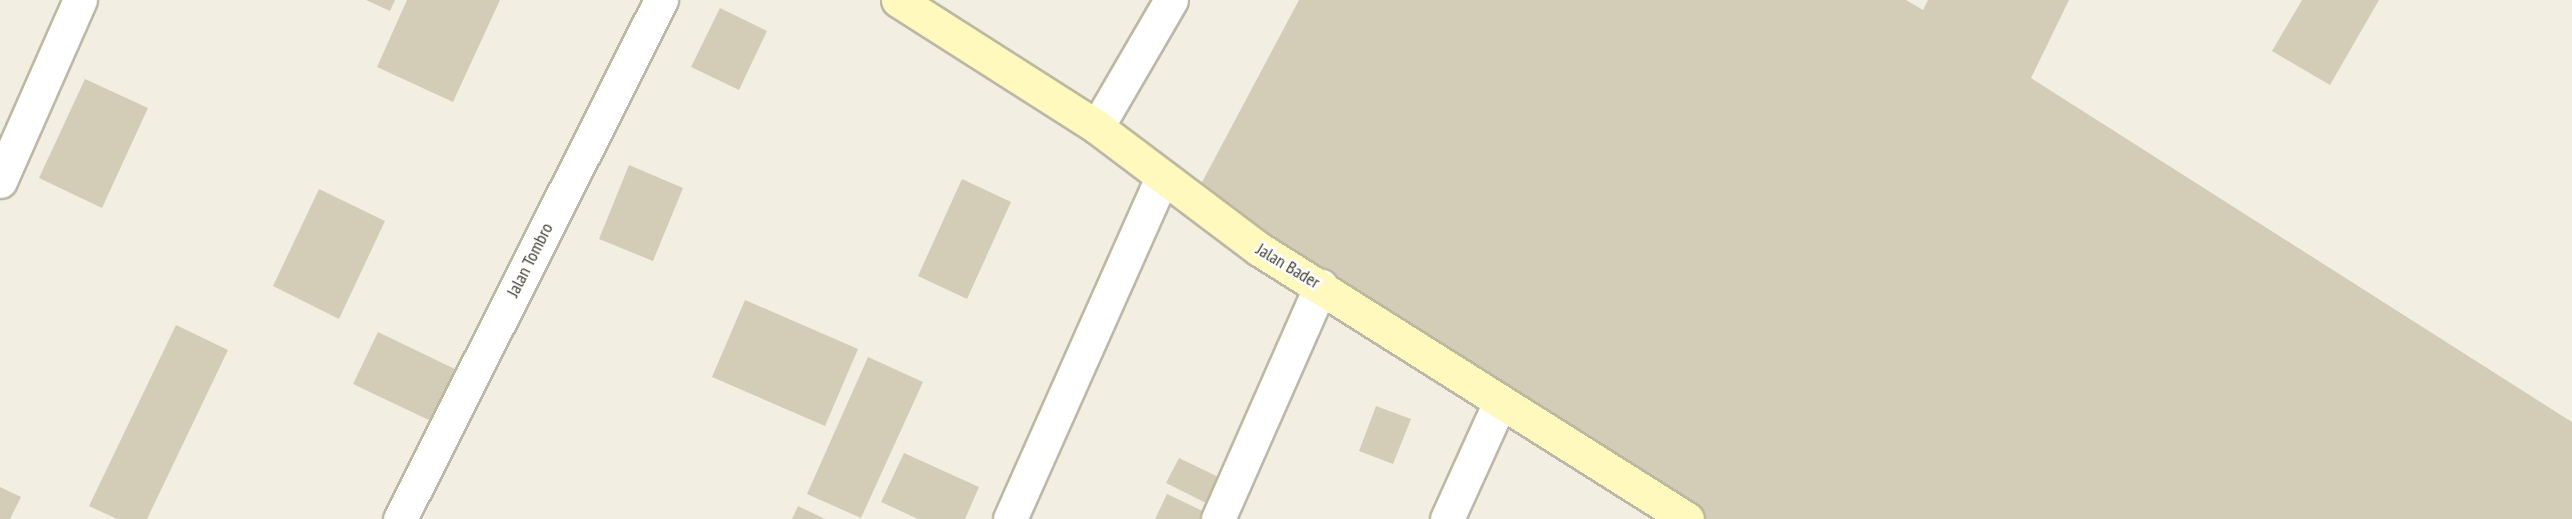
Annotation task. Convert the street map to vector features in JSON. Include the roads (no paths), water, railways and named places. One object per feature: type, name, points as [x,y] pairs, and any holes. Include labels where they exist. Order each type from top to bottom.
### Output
[{"type":"main road","name":"Jalan Bader","points":[[898,0],[1097,127],[1259,249],[1687,519]]},
{"type":"street","points":[[0,181],[80,0]]},
{"type":"street","name":"Jalan Tombro","points":[[400,519],[661,0]]},
{"type":"street","points":[[1097,127],[1171,0]]},
{"type":"street","points":[[1011,519],[1162,177]]},
{"type":"street","points":[[1218,519],[1321,286]]},
{"type":"street","points":[[1447,519],[1500,402]]}]
